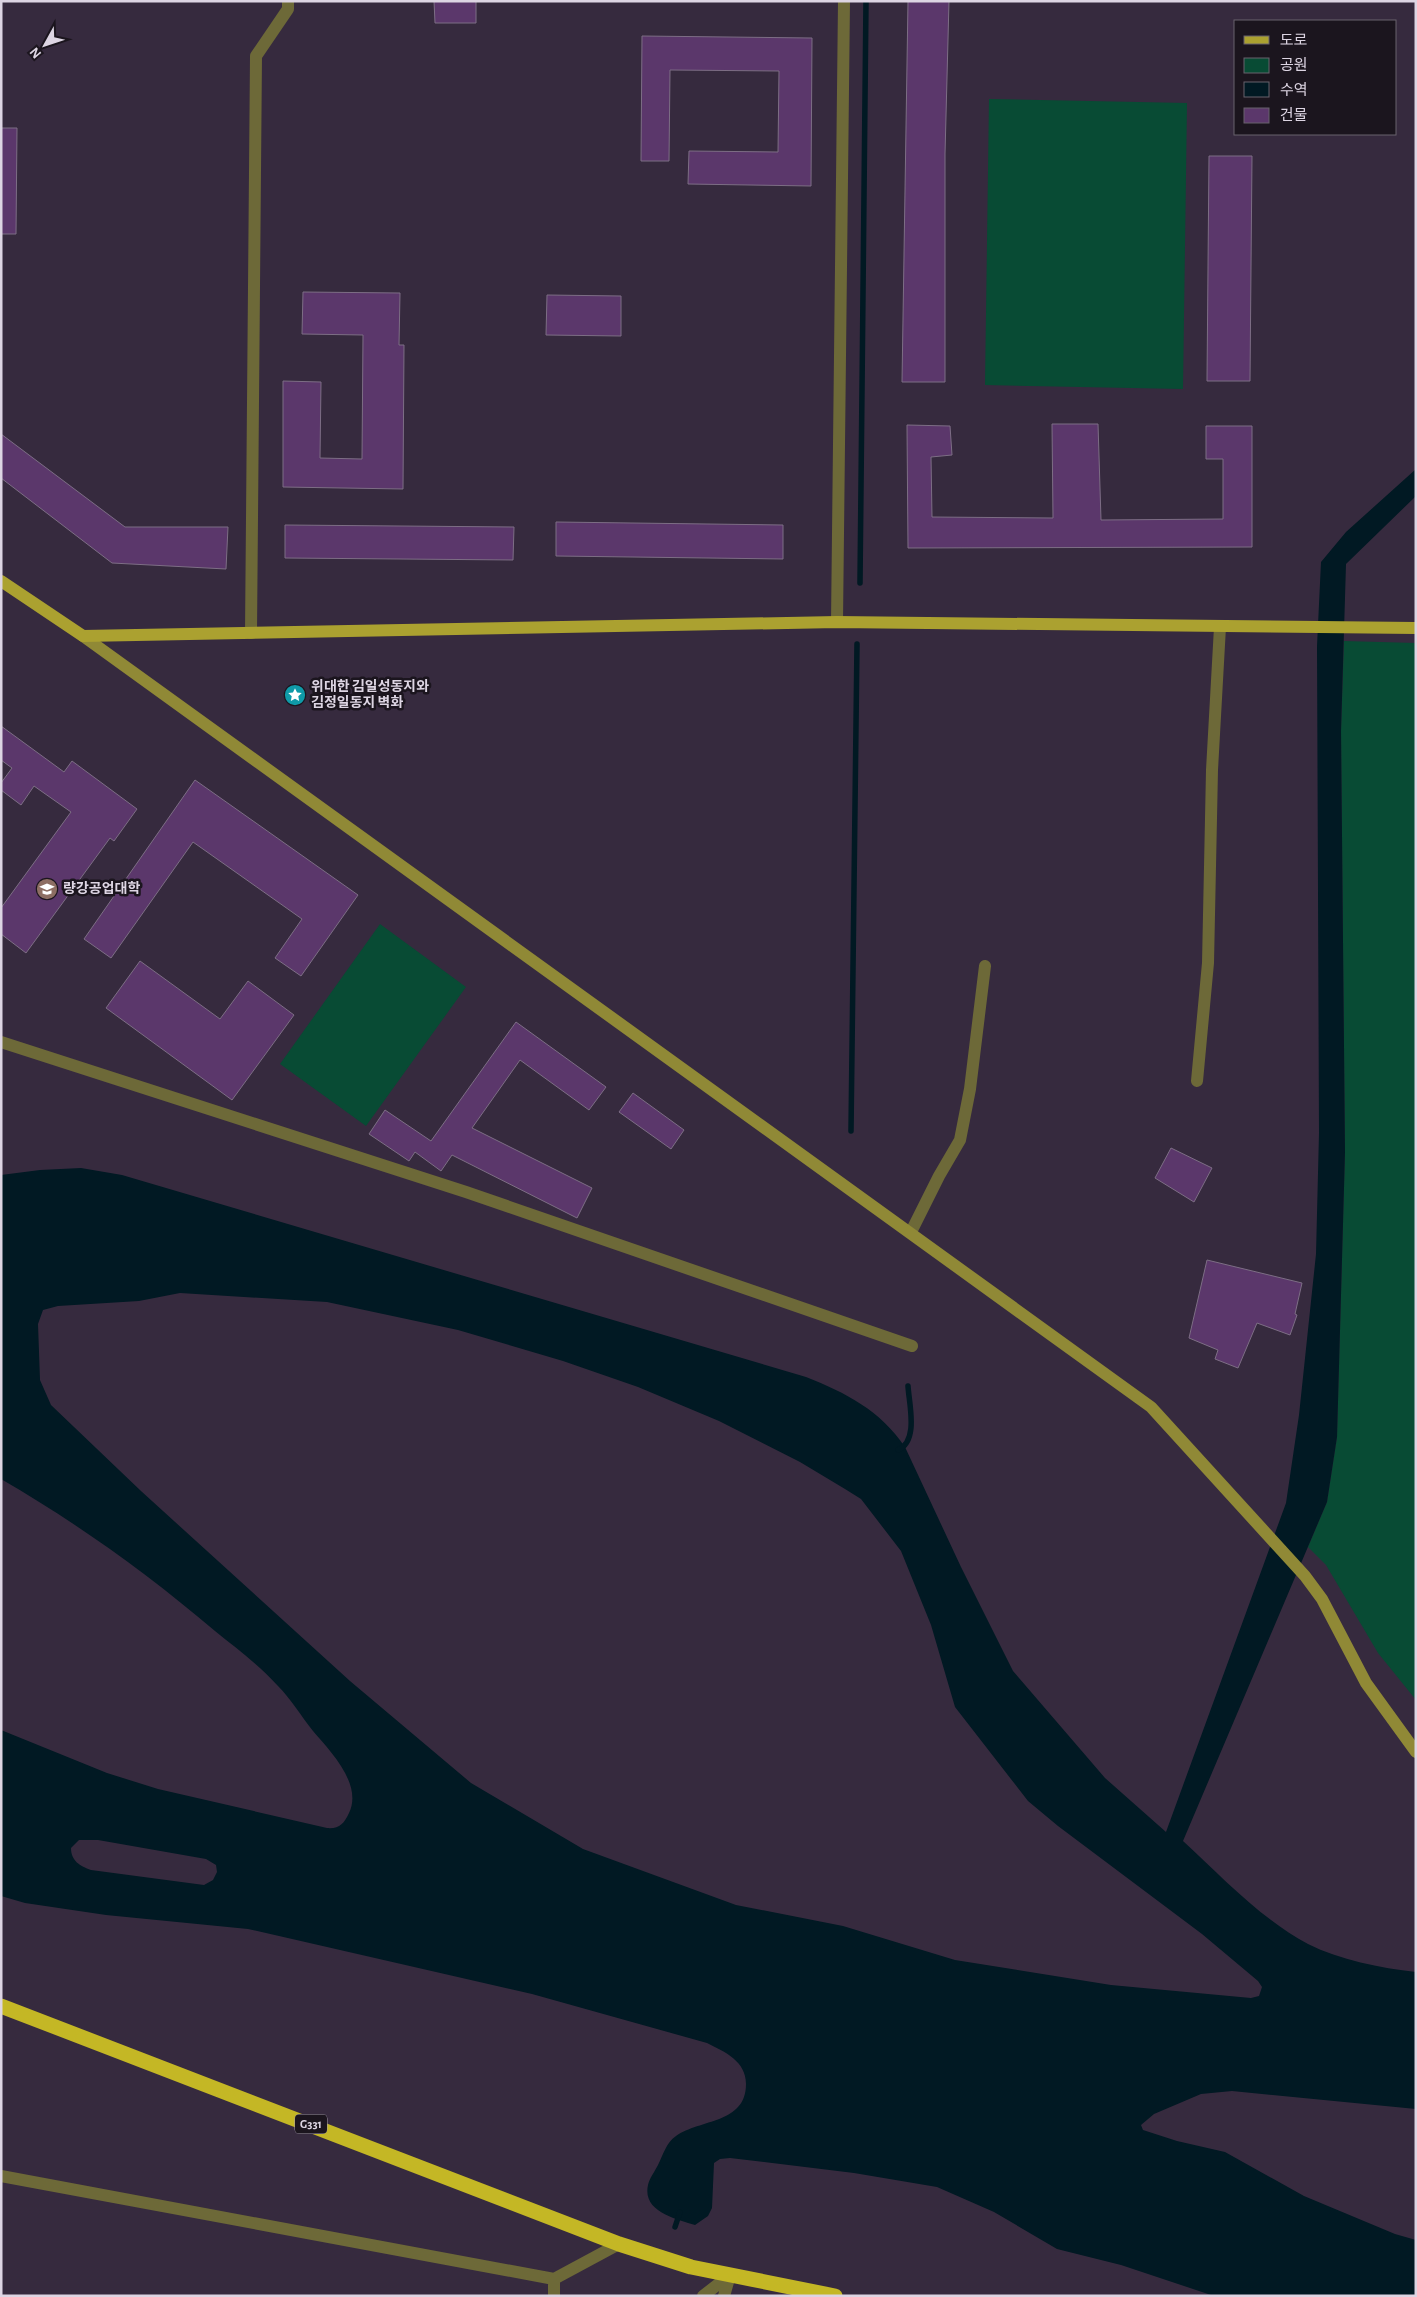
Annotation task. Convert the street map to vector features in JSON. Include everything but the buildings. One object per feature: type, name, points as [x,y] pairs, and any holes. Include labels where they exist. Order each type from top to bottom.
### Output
[{"type":"highway","name":"G331","points":[[1,2006],[619,2244],[691,2267],[835,2296]]},
{"type":"main road","points":[[1,581],[83,636],[1151,1407],[1305,1576],[1322,1599],[1366,1683],[1416,1752]]},
{"type":"main road","points":[[83,636],[837,622],[1416,628]]},
{"type":"street","points":[[252,633],[256,56],[288,9],[288,1]]},
{"type":"street","points":[[837,622],[844,1]]},
{"type":"street","points":[[1196,1081],[1208,963],[1212,770],[1220,626]]},
{"type":"street","points":[[911,1232],[939,1176],[960,1140],[970,1089],[985,966]]},
{"type":"street","points":[[1,1042],[466,1192],[912,1346]]},
{"type":"street","points":[[1,2176],[554,2279],[619,2244]]},
{"type":"street","points":[[703,2296],[730,2275]]},
{"type":"street","points":[[724,2296],[730,2275]]},
{"type":"street","points":[[554,2279],[554,2296]]},
{"type":"green space","points":[[989,99],[1187,103],[1183,389],[985,385]]},
{"type":"green space","points":[[1344,641],[1416,643],[1416,1700],[1378,1653],[1326,1565],[1308,1547],[1327,1502],[1337,1437],[1345,1152],[1341,731]]},
{"type":"green space","points":[[380,924],[466,987],[366,1126],[280,1064]]},
{"type":"water","points":[[1416,469],[1416,496],[1346,564],[1341,731],[1345,1152],[1337,1437],[1327,1502],[1183,1841],[1258,1910],[1308,1944],[1333,1955],[1360,1963],[1416,1972],[1416,2109],[1232,2091],[1201,2094],[1154,2114],[1141,2125],[1143,2130],[1177,2141],[1225,2152],[1304,2196],[1395,2234],[1416,2240],[1416,2296],[1214,2296],[1121,2265],[1057,2249],[994,2212],[937,2187],[854,2173],[730,2158],[720,2159],[714,2163],[712,2208],[708,2216],[695,2225],[671,2217],[655,2208],[650,2202],[648,2185],[665,2149],[676,2136],[730,2114],[738,2107],[744,2097],[745,2076],[738,2063],[721,2050],[707,2043],[532,1994],[248,1929],[106,1915],[25,1903],[1,1896],[1,1730],[107,1773],[158,1789],[327,1828],[335,1828],[343,1823],[349,1813],[352,1802],[352,1791],[348,1780],[336,1758],[271,1678],[138,1569],[57,1513],[1,1479],[1,1175],[40,1170],[81,1168],[122,1175],[806,1377],[848,1396],[885,1423],[905,1447],[961,1567],[1013,1671],[1105,1778],[1166,1832],[1286,1503],[1299,1415],[1316,1254],[1319,1133],[1317,646],[1321,562],[1346,532]],"holes":[[[180,1293],[327,1302],[458,1330],[563,1361],[638,1387],[719,1421],[800,1462],[861,1499],[901,1551],[931,1625],[955,1707],[1028,1801],[1058,1826],[1202,1934],[1258,1981],[1262,1987],[1259,1996],[1251,1998],[1111,1985],[955,1960],[843,1926],[736,1905],[583,1849],[471,1783],[350,1681],[141,1491],[51,1405],[40,1380],[38,1324],[43,1310],[58,1306],[139,1301]],[[79,1840],[98,1840],[206,1859],[216,1865],[217,1872],[213,1880],[204,1885],[91,1870],[74,1860],[71,1853],[71,1848]]]},
{"type":"waterway","points":[[860,583],[866,1]]},
{"type":"waterway","points":[[851,1131],[857,644]]},
{"type":"waterway","points":[[898,1450],[909,1439],[911,1431],[908,1386]]},
{"type":"waterway","points":[[675,2227],[680,2212]]},
{"type":"place","name":"위대한 김일성동지와 김정일동지 벽화","points":[[295,695]]},
{"type":"place","name":"량강공업대학","points":[[47,889]]}]
